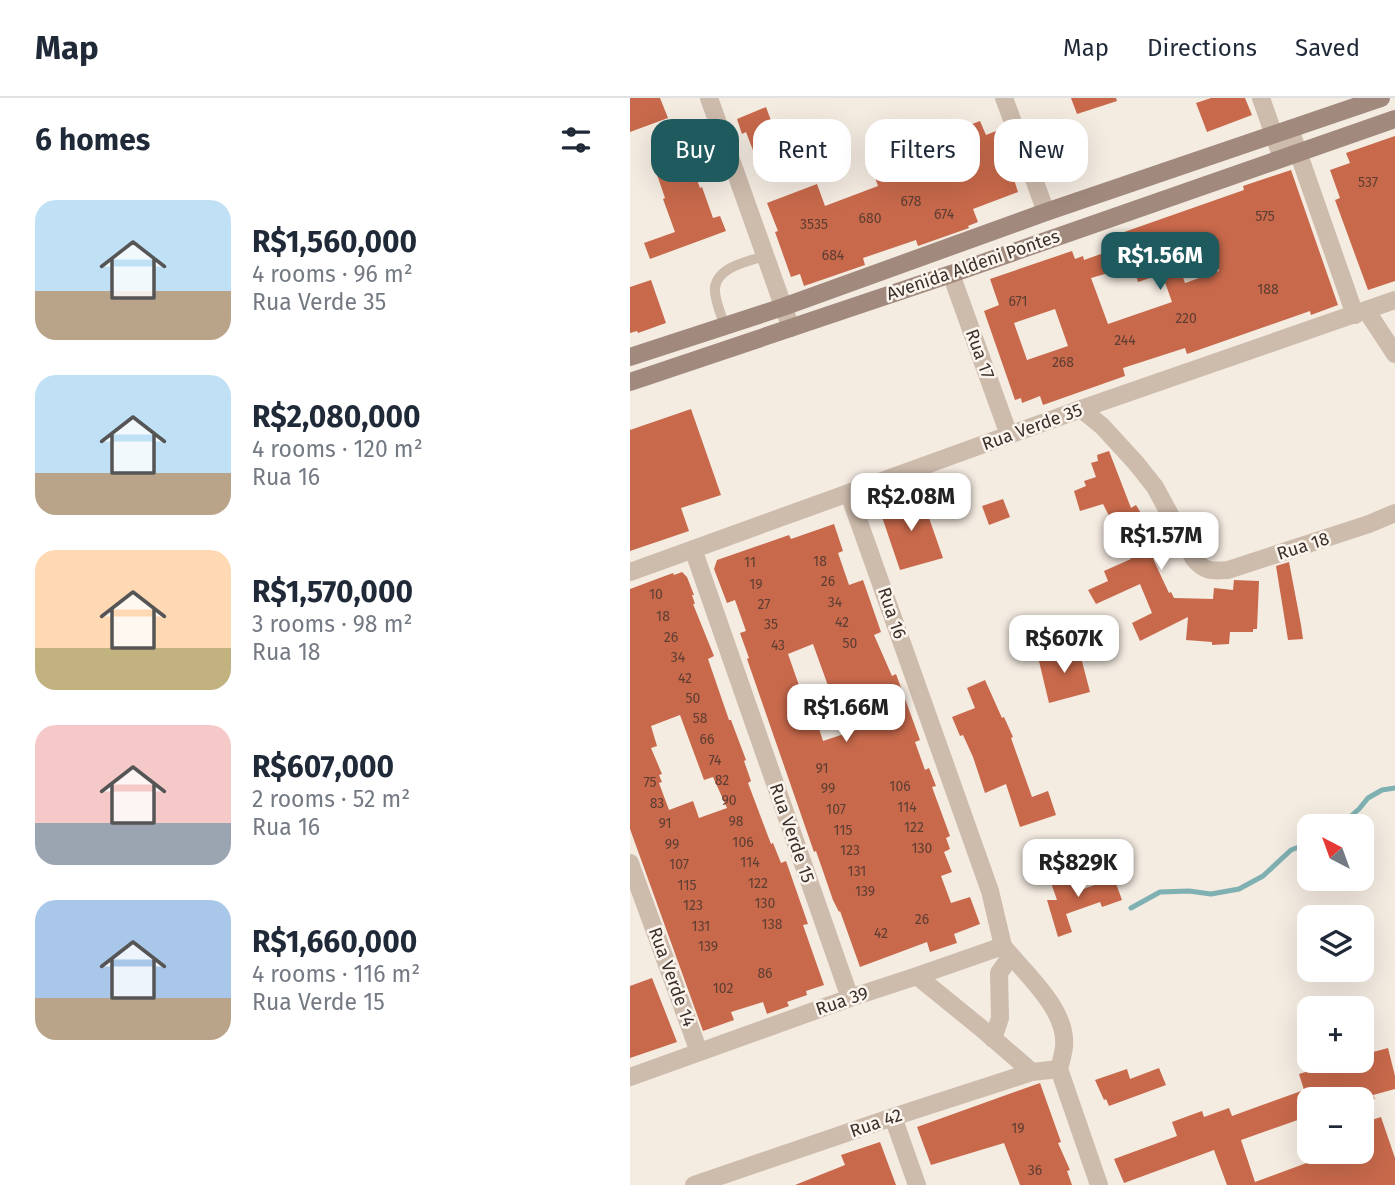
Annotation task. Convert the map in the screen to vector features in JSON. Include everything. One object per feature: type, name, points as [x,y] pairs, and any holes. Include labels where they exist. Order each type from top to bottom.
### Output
[{"type":"main road","name":"Avenida Aldeni Pontes","points":[[630,357],[783,307],[1046,212],[1381,98]]},
{"type":"main road","name":"Avenida Aldeni Pontes","points":[[630,382],[951,274],[1395,118]]},
{"type":"street","points":[[709,98],[791,328]]},
{"type":"street","points":[[1004,98],[1046,212]]},
{"type":"street","points":[[1262,98],[1282,132],[1361,312],[1395,355]]},
{"type":"street","name":"Rua 17","points":[[951,274],[1009,435]]},
{"type":"street","name":"Rua Verde 35","points":[[630,572],[1081,409],[1395,300]]},
{"type":"street","name":"Rua 18","points":[[1081,409],[1102,426],[1136,463],[1155,487],[1194,559],[1201,567],[1210,570],[1228,570],[1395,513]]},
{"type":"street","name":"Rua 16","points":[[849,494],[990,891],[1007,951]]},
{"type":"street","name":"Rua Verde 15","points":[[694,550],[850,998]]},
{"type":"street","name":"Rua Verde 14","points":[[630,863],[699,1052]]},
{"type":"street","points":[[993,1039],[1000,1018],[999,973],[1007,951],[1045,995],[1063,1031],[1064,1046],[1059,1069],[1099,1185]]},
{"type":"street","name":"Rua 39","points":[[630,1077],[850,998],[1007,951]]},
{"type":"street","points":[[917,976],[1032,1072]]},
{"type":"street","name":"Rua 42","points":[[694,1185],[740,1177],[893,1117],[1032,1072],[1059,1069]]},
{"type":"street","points":[[893,1117],[917,1185]]},
{"type":"lane","points":[[725,326],[716,296],[718,279],[732,267],[765,256]]},
{"type":"building","points":[[630,98],[660,98],[668,118],[651,119],[651,124],[630,132]]},
{"type":"building","points":[[1071,98],[1116,98],[1117,101],[1077,114]]},
{"type":"building","points":[[1211,98],[1245,98],[1252,115],[1207,132],[1196,103]]},
{"type":"building","points":[[766,107],[770,119],[753,119],[753,150],[746,132],[742,134],[737,119]]},
{"type":"building","points":[[980,121],[986,135],[994,132],[994,182],[1015,182],[1018,192],[973,209],[978,222],[968,226],[969,228],[918,246],[916,240],[863,258],[865,265],[804,286],[800,274],[791,277],[767,203],[817,184],[825,206],[878,186],[877,182],[980,182]]},
{"type":"building","points":[[1395,136],[1395,281],[1368,290],[1335,200],[1340,198],[1330,170],[1350,163],[1346,153]]},
{"type":"building","points":[[1291,170],[1338,305],[1311,315],[1310,311],[1187,354],[1185,348],[1123,368],[1125,376],[1043,405],[1040,396],[1022,403],[1021,398],[1015,400],[984,311],[999,305],[990,279],[1072,251],[1075,259],[1083,256],[1084,260],[1112,250],[1107,238],[1244,190],[1243,186]],"holes":[[[1210,245],[1219,271],[1185,283],[1176,257]],[[1133,266],[1138,282],[1162,274],[1172,302],[1108,324],[1091,278]],[[1055,309],[1068,346],[1027,360],[1014,323]]]},
{"type":"building","points":[[660,182],[698,182],[713,218],[720,216],[726,231],[650,259],[644,243],[675,232],[663,199],[665,198]]},
{"type":"building","points":[[651,280],[666,323],[638,333],[630,333],[630,287]]},
{"type":"building","points":[[691,409],[721,495],[681,508],[689,531],[630,551],[630,430]]},
{"type":"building","points":[[1109,451],[1131,508],[1136,505],[1165,553],[1153,559],[1169,593],[1171,592],[1174,598],[1213,599],[1214,588],[1233,590],[1234,580],[1259,581],[1257,629],[1253,629],[1253,632],[1230,632],[1229,644],[1212,645],[1212,642],[1186,640],[1188,617],[1140,641],[1132,623],[1152,613],[1140,584],[1096,604],[1088,590],[1108,581],[1104,571],[1131,559],[1103,504],[1080,511],[1074,491],[1086,486],[1084,481],[1096,477],[1091,463],[1098,461],[1097,455]]},
{"type":"building","points":[[921,495],[943,558],[900,570],[879,508]]},
{"type":"building","points":[[1003,499],[1010,517],[989,525],[982,506]]},
{"type":"building","points":[[834,524],[843,551],[838,553],[849,585],[863,580],[881,632],[874,635],[892,676],[896,674],[920,740],[915,742],[925,770],[929,768],[936,786],[932,787],[950,836],[946,838],[950,849],[944,852],[952,872],[941,876],[951,903],[970,897],[980,924],[954,934],[957,943],[930,952],[927,942],[860,967],[816,851],[814,852],[747,659],[749,658],[740,633],[746,631],[735,600],[727,603],[714,569],[717,560],[789,535],[791,539]],"holes":[[[813,644],[831,694],[852,687],[864,719],[860,720],[862,728],[823,741],[814,713],[820,711],[818,704],[824,702],[819,688],[802,694],[788,654]]]},
{"type":"building","points":[[1289,562],[1303,639],[1288,640],[1276,566]]},
{"type":"building","points":[[682,572],[687,577],[694,595],[693,604],[714,656],[708,659],[746,760],[744,761],[751,781],[748,783],[771,844],[773,843],[781,863],[786,861],[808,924],[803,925],[824,985],[787,1002],[789,1006],[767,1014],[763,1002],[731,1012],[734,1020],[703,1031],[630,829],[630,589],[673,573]],"holes":[[[680,715],[704,780],[713,777],[727,808],[699,818],[693,801],[669,810],[659,783],[662,782],[659,775],[662,774],[651,748],[657,746],[651,726]]]},
{"type":"building","points":[[1078,646],[1090,692],[1049,703],[1038,657]]},
{"type":"building","points":[[985,680],[1013,737],[1011,738],[1032,797],[1048,791],[1056,815],[1020,827],[1006,784],[985,793],[973,757],[952,717],[975,708],[967,688]]},
{"type":"building","points":[[1070,870],[1078,891],[1114,878],[1122,900],[1102,907],[1100,902],[1066,914],[1072,932],[1058,937],[1047,900],[1057,900],[1049,877]]},
{"type":"building","points":[[652,978],[677,1042],[630,1058],[630,986]]},
{"type":"building","points":[[1388,1048],[1395,1076],[1395,1089],[1374,1095],[1374,1087],[1303,1087],[1299,1074],[1302,1073],[1374,1073],[1374,1052]]},
{"type":"building","points":[[1159,1068],[1166,1085],[1109,1106],[1095,1080],[1127,1069],[1130,1079]]},
{"type":"building","points":[[1040,1083],[1061,1142],[1058,1143],[1070,1170],[1067,1171],[1072,1185],[1020,1185],[1004,1143],[931,1165],[917,1127]]},
{"type":"building","points":[[1297,1093],[1297,1120],[1241,1140],[1255,1182],[1304,1164],[1374,1164],[1374,1119],[1381,1117],[1395,1158],[1395,1185],[1227,1185],[1214,1150],[1124,1183],[1114,1159],[1177,1136],[1172,1122],[1202,1111],[1204,1117],[1229,1108],[1232,1116]]},
{"type":"building","points":[[880,1142],[896,1185],[795,1185],[845,1165],[841,1155]]},
{"type":"waterway","points":[[1353,814],[1368,798],[1382,790],[1395,788]]},
{"type":"waterway","points":[[1131,908],[1160,892],[1189,891],[1211,894],[1239,889],[1263,876],[1297,848]]}]
